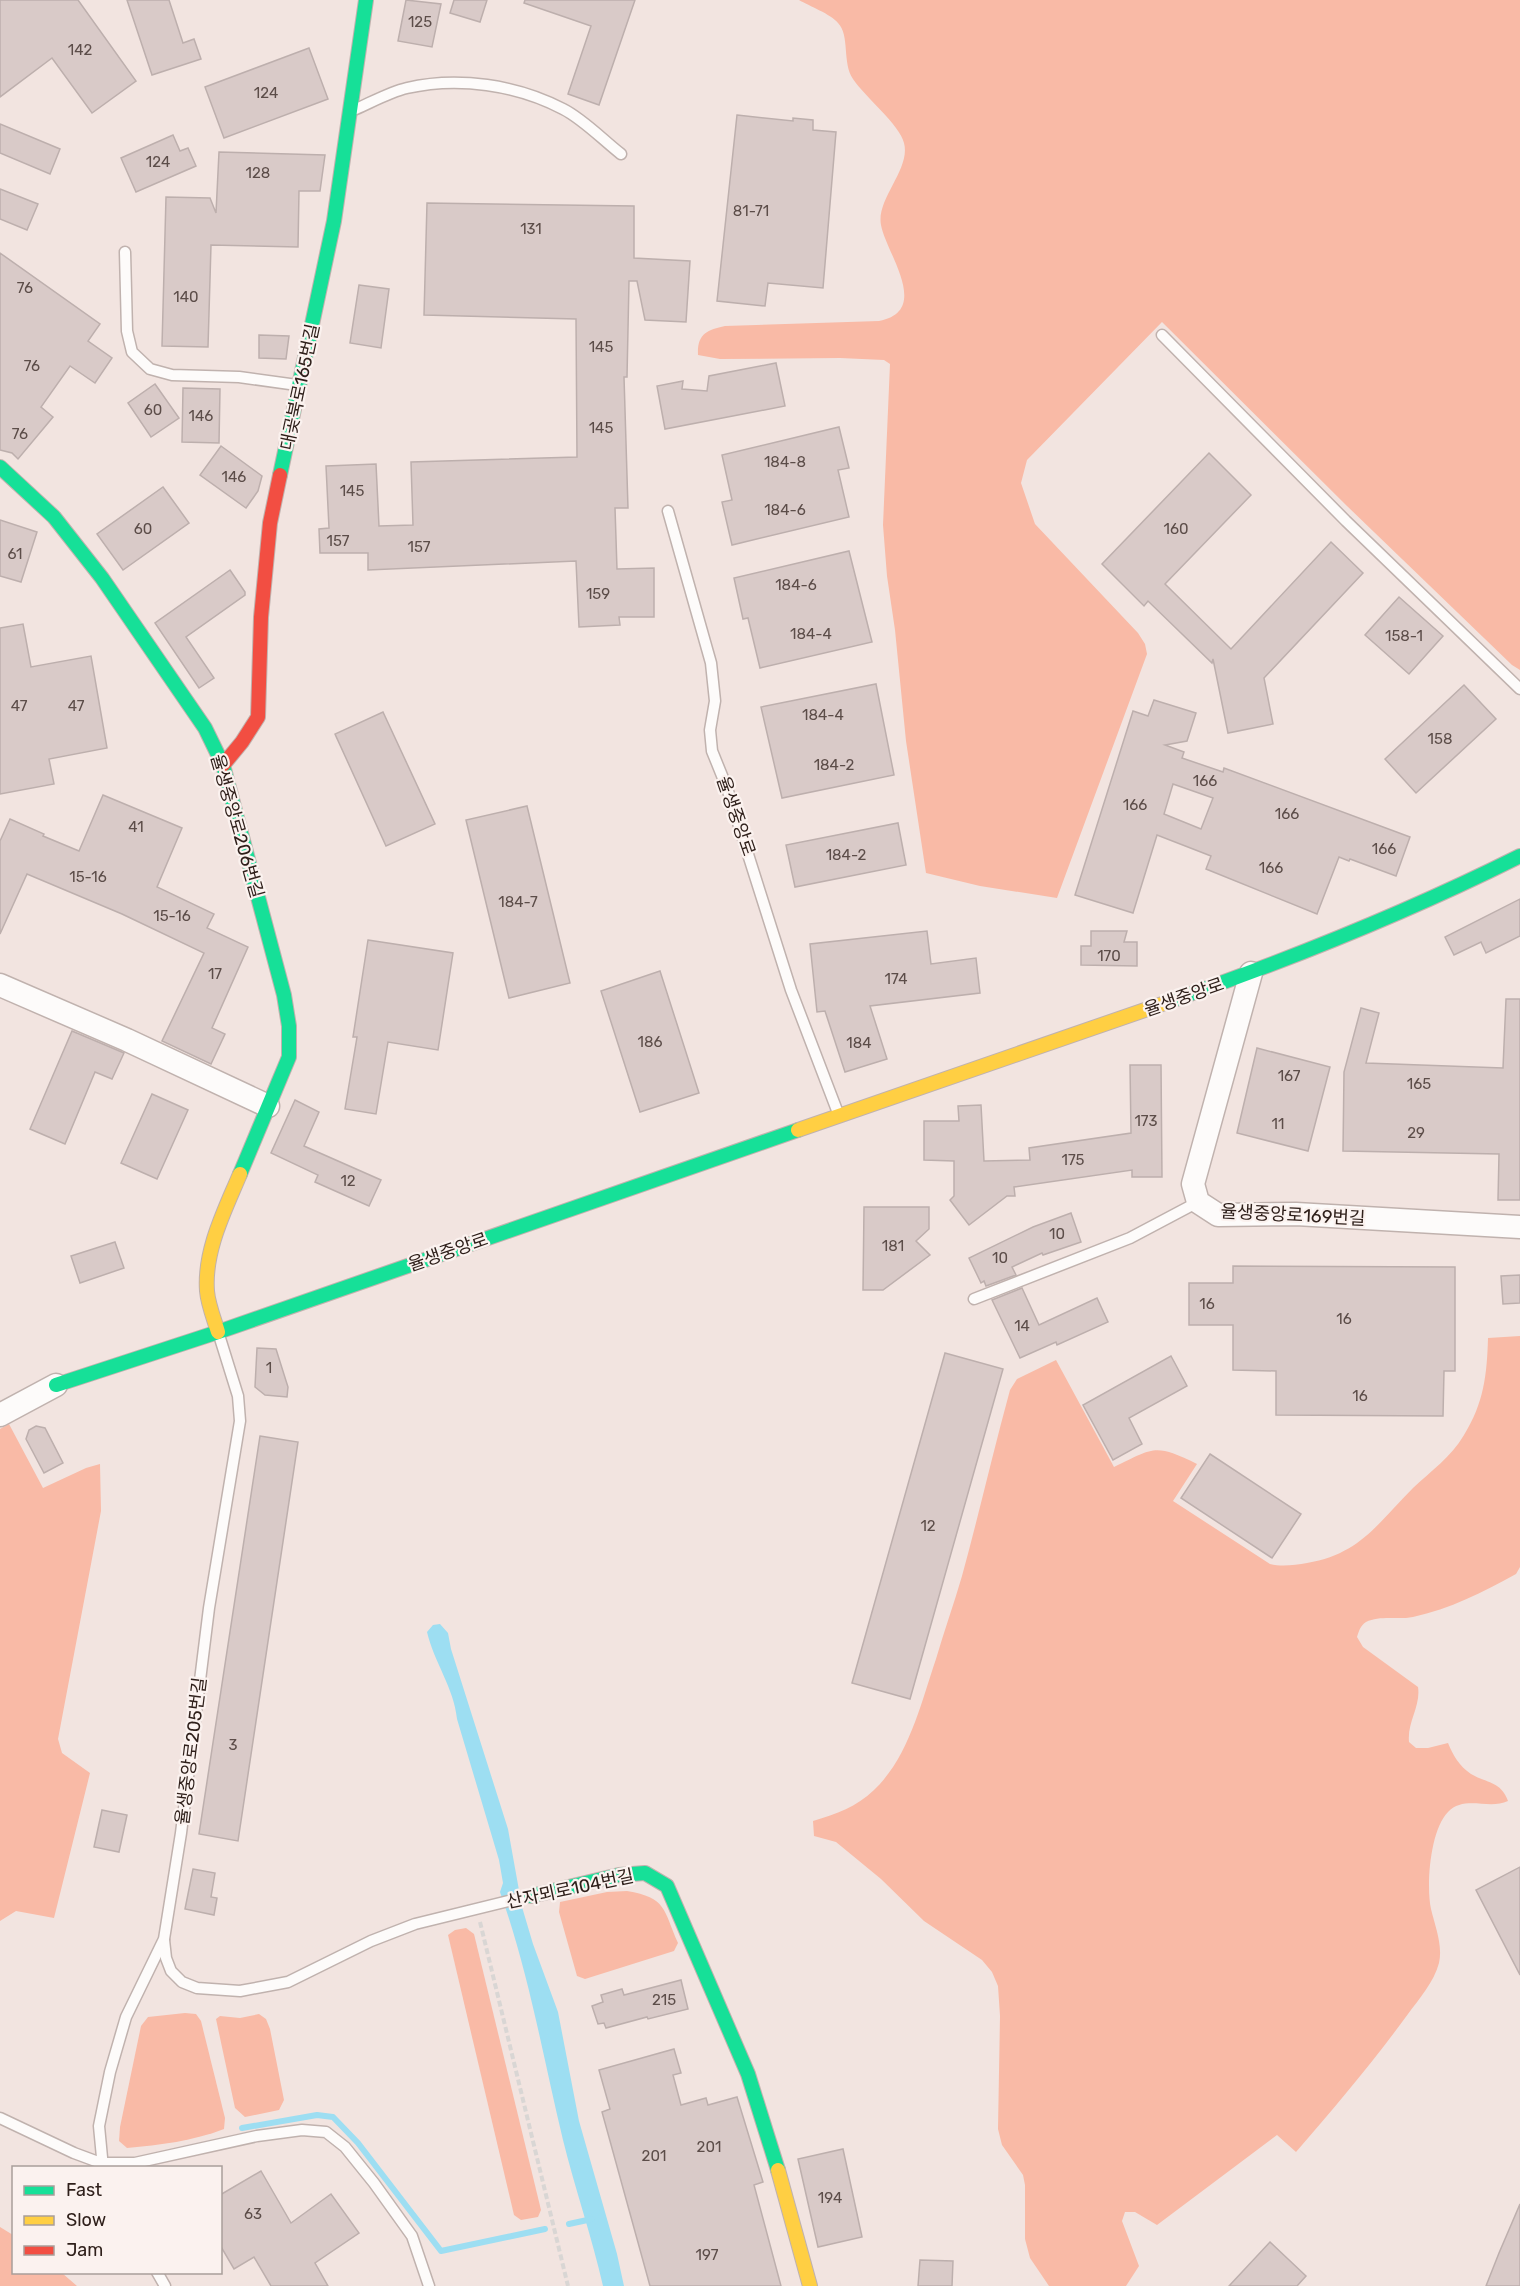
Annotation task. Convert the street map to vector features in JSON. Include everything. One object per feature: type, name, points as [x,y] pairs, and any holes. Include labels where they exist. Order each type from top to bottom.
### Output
[{"type":"street","name":"대곶북로165번길","points":[[223,765],[242,742],[258,717],[261,617],[270,523],[334,221],[366,0]]},
{"type":"street","name":"율생중앙로206번길","points":[[0,467],[54,517],[102,578],[205,728],[223,765],[289,1018],[291,1038],[289,1057],[220,1223],[209,1260],[207,1292],[218,1332]]},
{"type":"street","name":"율생중앙로","points":[[56,1385],[218,1332],[1251,973],[1437,896],[1520,856]]},
{"type":"street","name":"율생중앙로169번길","points":[[1251,973],[1193,1185],[1198,1202],[1218,1215],[1296,1214],[1520,1227]]},
{"type":"street","points":[[0,985],[127,1040],[268,1106]]},
{"type":"street","points":[[0,1415],[56,1385]]},
{"type":"street","name":"산자뫼로104번길","points":[[531,1896],[619,1875],[645,1873],[667,1886],[748,2074],[768,2134],[810,2286]]},
{"type":"lane","points":[[350,111],[406,88],[448,84],[486,85],[523,92],[565,110],[621,154]]},
{"type":"lane","points":[[125,252],[127,331],[132,352],[150,369],[172,375],[239,377],[300,385]]},
{"type":"lane","points":[[1162,335],[1346,521],[1520,689]]},
{"type":"lane","name":"율생중앙로","points":[[668,511],[690,582],[711,663],[715,701],[710,730],[712,751],[727,788],[810,1046],[839,1116]]},
{"type":"lane","points":[[974,1299],[1130,1238],[1198,1202]]},
{"type":"lane","name":"율생중앙로205번길","points":[[102,2165],[99,2126],[110,2072],[126,2017],[164,1939],[181,1833],[209,1608],[240,1422],[238,1396],[218,1332]]},
{"type":"lane","name":"산자뫼로104번길","points":[[164,1939],[166,1958],[171,1971],[182,1982],[197,1988],[240,1991],[288,1982],[415,1924],[531,1896]]},
{"type":"lane","points":[[0,2118],[102,2165],[135,2163],[257,2136],[302,2130],[326,2132],[345,2147],[374,2183],[411,2236],[429,2286]]},
{"type":"path","points":[[476,1909],[568,2286]]},
{"type":"shaded area","points":[[799,0],[1520,0],[1520,670],[1512,665],[1347,506],[1162,322],[1027,460],[1021,483],[1035,524],[1138,633],[1145,644],[1147,654],[1057,898],[980,886],[926,873],[906,741],[883,525],[890,364],[884,360],[720,359],[698,355],[699,342],[704,334],[725,326],[879,321],[895,315],[902,306],[904,294],[902,280],[881,225],[881,215],[883,205],[903,163],[904,143],[896,128],[853,79],[848,65],[842,28],[825,13]]},
{"type":"shaded area","points":[[1520,1336],[1520,1567],[1516,1574],[1504,1581],[1440,1609],[1413,1617],[1377,1619],[1366,1622],[1357,1637],[1363,1647],[1418,1687],[1418,1701],[1410,1728],[1409,1742],[1416,1748],[1428,1748],[1448,1743],[1454,1756],[1463,1767],[1471,1774],[1497,1786],[1508,1801],[1493,1804],[1461,1804],[1448,1812],[1442,1820],[1433,1845],[1429,1873],[1431,1909],[1440,1949],[1439,1963],[1434,1977],[1381,2049],[1296,2152],[1277,2135],[1157,2225],[1135,2212],[1125,2212],[1122,2221],[1139,2266],[1126,2286],[1049,2286],[1030,2258],[1025,2239],[1023,2175],[1002,2145],[998,2129],[1000,2016],[998,1986],[992,1972],[982,1960],[924,1921],[881,1879],[836,1842],[814,1836],[813,1821],[846,1809],[867,1796],[886,1777],[905,1746],[919,1711],[959,1586],[1010,1390],[1017,1379],[1056,1360],[1114,1467],[1154,1450],[1172,1453],[1197,1464],[1173,1501],[1270,1564],[1293,1565],[1325,1559],[1354,1545],[1378,1525],[1447,1457],[1471,1423],[1480,1400],[1487,1364],[1488,1338]]},
{"type":"shaded area","points":[[9,1424],[43,1488],[100,1464],[101,1511],[58,1739],[62,1753],[90,1773],[54,1918],[16,1911],[0,1921],[0,1429]]},
{"type":"shaded area","points":[[627,1891],[650,1897],[662,1907],[678,1943],[674,1951],[585,1979],[577,1976],[559,1912],[560,1902],[607,1892]]},
{"type":"shaded area","points":[[466,1928],[474,1934],[541,2210],[538,2217],[521,2220],[514,2215],[448,1935],[455,1930]]},
{"type":"shaded area","points":[[196,2014],[201,2021],[225,2118],[224,2129],[176,2142],[127,2148],[119,2141],[120,2127],[141,2026],[148,2017]]},
{"type":"shaded area","points":[[259,2014],[266,2019],[270,2029],[284,2100],[279,2110],[245,2117],[235,2108],[216,2019],[220,2016],[240,2018]]},
{"type":"shaded area","points":[[0,2227],[12,2234],[12,2274],[63,2274],[77,2286],[0,2286]]},
{"type":"water","points":[[440,1624],[448,1633],[451,1649],[508,1829],[522,1907],[558,2012],[579,2121],[624,2286],[603,2286],[563,2140],[519,1953],[500,1892],[503,1883],[499,1860],[452,1697],[427,1632],[433,1625]]},
{"type":"building","points":[[0,0],[78,0],[136,81],[92,113],[52,58],[0,97]]},
{"type":"building","points":[[127,0],[169,0],[183,43],[194,39],[201,59],[152,75]]},
{"type":"building","points":[[406,0],[441,4],[432,47],[398,41]]},
{"type":"building","points":[[454,0],[487,0],[480,22],[450,13]]},
{"type":"building","points":[[525,0],[635,0],[599,105],[568,94],[591,26],[524,3]]},
{"type":"building","points":[[309,48],[328,99],[224,138],[205,87]]},
{"type":"building","points":[[737,115],[793,121],[793,118],[813,120],[813,130],[836,132],[823,288],[768,283],[765,306],[717,301]]},
{"type":"building","points":[[0,124],[60,149],[50,174],[0,153]]},
{"type":"building","points":[[173,135],[180,151],[188,148],[196,166],[136,192],[121,158]]},
{"type":"building","points":[[219,152],[325,155],[320,191],[299,191],[298,247],[211,245],[208,347],[162,346],[166,197],[210,198],[216,213]]},
{"type":"building","points":[[0,189],[38,204],[27,230],[0,219]]},
{"type":"building","points":[[427,203],[634,206],[634,258],[690,261],[686,322],[645,320],[637,281],[629,281],[627,377],[624,377],[628,508],[615,508],[617,569],[654,568],[654,617],[619,617],[620,625],[579,627],[576,561],[368,570],[368,553],[320,553],[319,529],[329,528],[326,466],[376,464],[379,526],[413,525],[411,462],[577,457],[576,319],[424,315]]},
{"type":"building","points":[[0,253],[100,324],[88,341],[112,358],[95,383],[70,366],[41,407],[53,417],[18,459],[12,453],[0,450]]},
{"type":"building","points":[[359,285],[389,289],[381,348],[350,343]]},
{"type":"building","points":[[259,335],[289,336],[286,359],[259,358]]},
{"type":"building","points":[[776,363],[785,406],[665,429],[657,386],[683,381],[682,389],[707,391],[709,376]]},
{"type":"building","points":[[155,384],[179,418],[151,437],[128,403]]},
{"type":"building","points":[[183,388],[220,389],[219,443],[182,442]]},
{"type":"building","points":[[839,427],[849,468],[838,470],[849,517],[732,545],[722,502],[732,500],[722,455]]},
{"type":"building","points":[[221,446],[262,476],[258,491],[246,508],[200,475]]},
{"type":"building","points":[[1209,453],[1251,495],[1165,584],[1231,649],[1331,542],[1363,573],[1264,678],[1273,724],[1228,733],[1213,659],[1212,663],[1148,601],[1144,606],[1102,564]]},
{"type":"building","points":[[163,487],[189,523],[123,570],[97,534]]},
{"type":"building","points":[[0,520],[37,532],[21,582],[0,576]]},
{"type":"building","points":[[849,551],[872,642],[760,668],[748,618],[743,619],[734,578]]},
{"type":"building","points":[[230,570],[245,595],[186,637],[214,678],[199,688],[155,623]]},
{"type":"building","points":[[1399,597],[1443,636],[1409,674],[1365,635]]},
{"type":"building","points":[[23,624],[31,667],[91,656],[107,748],[49,759],[54,784],[0,794],[0,628]]},
{"type":"building","points":[[876,684],[894,775],[782,798],[761,707]]},
{"type":"building","points":[[1464,685],[1496,719],[1416,793],[1385,759]]},
{"type":"building","points":[[1154,700],[1196,713],[1187,741],[1165,745],[1184,752],[1182,758],[1223,772],[1224,768],[1410,837],[1396,876],[1339,857],[1317,914],[1206,869],[1211,856],[1157,835],[1133,913],[1075,895],[1133,711],[1148,716]],"holes":[[[1173,784],[1213,798],[1201,829],[1164,814]]]},
{"type":"building","points":[[383,712],[435,824],[386,846],[335,734]]},
{"type":"building","points":[[103,795],[182,828],[157,887],[214,914],[207,928],[248,947],[212,1028],[225,1034],[211,1064],[162,1041],[204,953],[122,914],[27,874],[0,934],[0,841],[10,819],[79,851]]},
{"type":"building","points":[[527,806],[570,983],[509,998],[466,820]]},
{"type":"building","points":[[898,823],[906,865],[795,887],[786,845]]},
{"type":"building","points":[[1520,899],[1520,936],[1486,953],[1481,942],[1454,955],[1445,937]]},
{"type":"building","points":[[927,931],[931,964],[976,958],[980,993],[870,1006],[887,1059],[845,1072],[825,1011],[817,1012],[810,944]]},
{"type":"building","points":[[1091,931],[1127,931],[1124,942],[1137,942],[1137,966],[1081,965],[1081,946],[1091,946]]},
{"type":"building","points":[[368,940],[453,953],[438,1050],[388,1042],[376,1114],[345,1109],[357,1037],[353,1037]]},
{"type":"building","points":[[660,971],[699,1093],[640,1112],[601,991]]},
{"type":"building","points":[[1506,999],[1520,999],[1520,1200],[1498,1200],[1499,1154],[1343,1151],[1344,1072],[1361,1008],[1379,1013],[1366,1063],[1503,1068]]},
{"type":"building","points":[[72,1031],[124,1053],[112,1079],[95,1072],[65,1144],[30,1129]]},
{"type":"building","points":[[1257,1048],[1330,1067],[1308,1151],[1237,1133]]},
{"type":"building","points":[[1130,1065],[1161,1065],[1162,1177],[1132,1177],[1132,1170],[1014,1187],[1015,1196],[1007,1196],[969,1225],[950,1200],[954,1196],[954,1161],[924,1160],[924,1121],[959,1121],[958,1106],[981,1105],[984,1161],[1030,1160],[1029,1148],[1131,1133]]},
{"type":"building","points":[[152,1094],[188,1110],[157,1179],[121,1163]]},
{"type":"building","points":[[295,1100],[319,1112],[304,1146],[381,1180],[369,1206],[315,1182],[318,1175],[271,1153]]},
{"type":"building","points":[[864,1207],[929,1207],[929,1229],[916,1241],[930,1255],[883,1290],[863,1290]]},
{"type":"building","points":[[1071,1213],[1081,1242],[1043,1255],[1042,1253],[1012,1267],[1016,1275],[986,1286],[984,1281],[981,1283],[969,1258],[1033,1227]]},
{"type":"building","points":[[115,1242],[124,1268],[80,1283],[71,1256]]},
{"type":"building","points":[[1233,1266],[1455,1267],[1455,1371],[1444,1371],[1443,1416],[1276,1415],[1276,1371],[1233,1370],[1233,1325],[1189,1325],[1189,1283],[1233,1283]]},
{"type":"building","points":[[1520,1275],[1520,1303],[1503,1304],[1501,1276]]},
{"type":"building","points":[[1022,1288],[1039,1325],[1097,1298],[1108,1322],[1057,1345],[1056,1342],[1020,1358],[992,1300]]},
{"type":"building","points":[[257,1348],[276,1349],[288,1387],[287,1397],[265,1395],[255,1387]]},
{"type":"building","points":[[945,1353],[1003,1369],[910,1699],[852,1683]]},
{"type":"building","points":[[1171,1356],[1187,1386],[1129,1418],[1142,1444],[1113,1460],[1083,1405]]},
{"type":"building","points":[[36,1426],[45,1428],[63,1463],[44,1473],[26,1439],[29,1430]]},
{"type":"building","points":[[260,1436],[298,1442],[238,1841],[199,1834]]},
{"type":"building","points":[[1210,1454],[1301,1514],[1272,1558],[1181,1498]]},
{"type":"building","points":[[102,1810],[127,1815],[119,1852],[94,1847]]},
{"type":"building","points":[[1520,1867],[1520,1975],[1476,1890]]},
{"type":"building","points":[[193,1869],[215,1873],[211,1897],[217,1898],[214,1915],[185,1909]]},
{"type":"building","points":[[681,1980],[688,2009],[606,2028],[604,2023],[598,2024],[592,2006],[603,2002],[601,1995],[622,1989],[624,1995]]},
{"type":"building","points":[[674,2049],[681,2073],[673,2075],[681,2105],[706,2098],[708,2105],[737,2097],[763,2182],[754,2185],[781,2286],[650,2286],[602,2112],[610,2109],[599,2070]]},
{"type":"building","points":[[843,2149],[862,2237],[818,2247],[798,2159]]},
{"type":"building","points":[[261,2171],[291,2223],[331,2194],[359,2233],[315,2263],[328,2286],[271,2286],[254,2257],[234,2269],[222,2248],[222,2194]]},
{"type":"building","points":[[1520,2204],[1520,2286],[1486,2286],[1499,2253]]},
{"type":"building","points":[[1270,2242],[1306,2276],[1297,2286],[1229,2286]]},
{"type":"building","points":[[920,2260],[953,2261],[952,2286],[918,2286]]},
{"type":"waterway","points":[[242,2128],[317,2115],[333,2117],[358,2143],[441,2251],[545,2229]]},
{"type":"waterway","points":[[569,2224],[592,2219]]},
{"type":"traffic: fast","points":[[280,475],[334,221],[366,0]]},
{"type":"traffic: fast","points":[[0,467],[54,517],[102,578],[205,728],[223,765],[284,995],[289,1026],[289,1057],[240,1174]]},
{"type":"traffic: fast","points":[[1165,1003],[1345,935],[1520,856]]},
{"type":"traffic: fast","points":[[56,1385],[218,1332],[798,1130]]},
{"type":"traffic: fast","points":[[531,1896],[619,1875],[645,1873],[667,1886],[748,2074],[778,2170]]},
{"type":"traffic: slow","points":[[798,1130],[1165,1003]]},
{"type":"traffic: slow","points":[[218,1332],[208,1296],[209,1260],[222,1216],[240,1174]]},
{"type":"traffic: slow","points":[[778,2170],[810,2286]]},
{"type":"traffic: jam","points":[[223,765],[242,742],[258,717],[261,617],[270,523],[280,475]]}]
